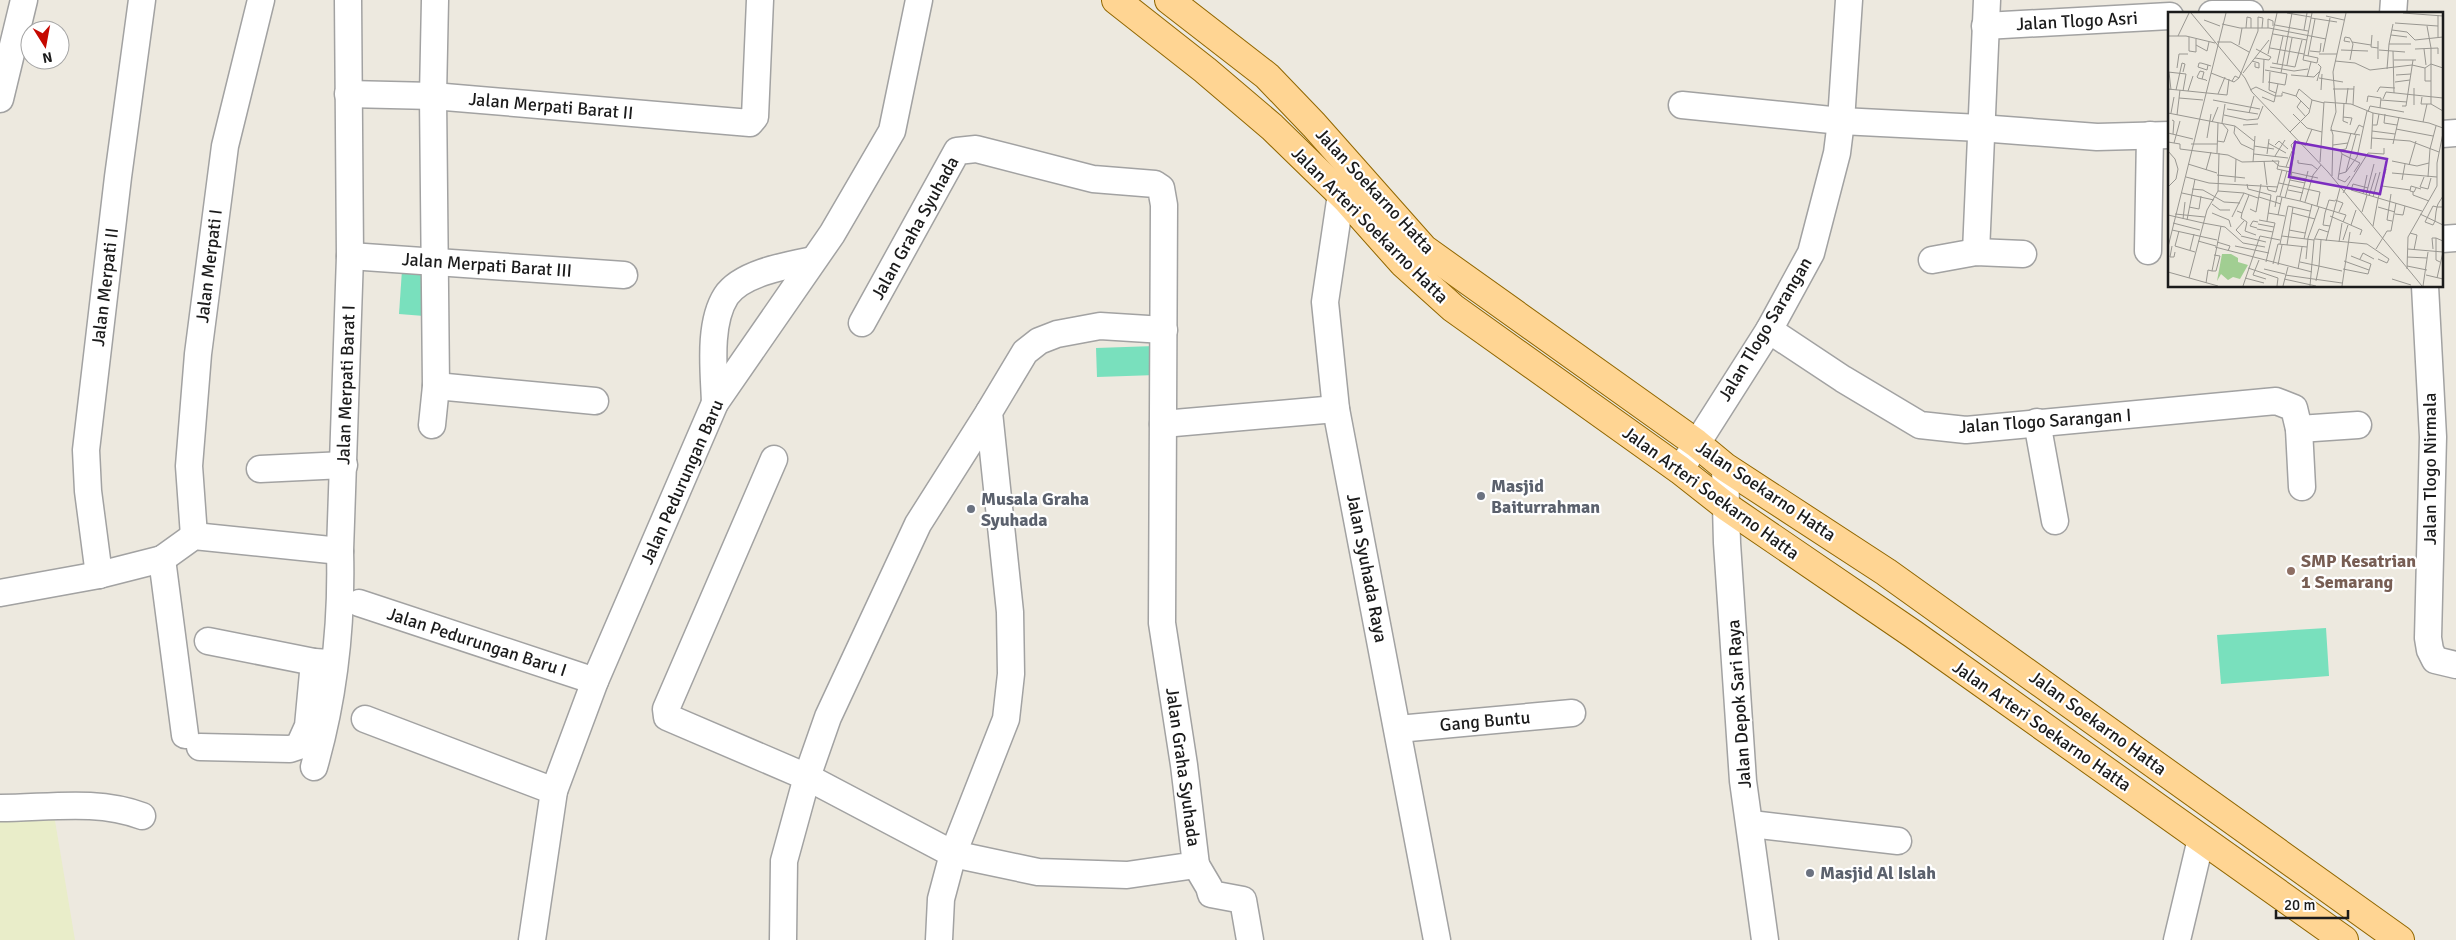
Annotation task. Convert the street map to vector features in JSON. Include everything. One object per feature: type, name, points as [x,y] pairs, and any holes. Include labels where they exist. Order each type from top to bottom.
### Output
[{"type":"main road","name":"Jalan Arteri Soekarno Hatta","points":[[1116,0],[1272,127],[1341,194],[1403,263],[1453,308],[1680,470],[1726,507],[1913,634],[2344,940]]},
{"type":"main road","name":"Jalan Soekarno Hatta","points":[[1169,0],[1267,76],[1314,125],[1424,248],[1696,443],[1724,467],[1886,572],[2400,940]]},
{"type":"street","points":[[0,99],[24,0]]},
{"type":"street","name":"Jalan Merpati II","points":[[99,576],[88,492],[86,450],[118,177],[142,0]]},
{"type":"street","name":"Jalan Merpati I","points":[[194,536],[189,466],[198,354],[225,146],[261,0]]},
{"type":"street","name":"Jalan Merpati Barat I","points":[[314,766],[326,725],[324,662],[341,598],[340,551],[350,256],[348,0]]},
{"type":"street","points":[[432,424],[436,386],[433,96],[435,0]]},
{"type":"street","name":"Jalan Merpati Barat II","points":[[348,94],[433,96],[750,123],[755,117],[760,0]]},
{"type":"street","name":"Jalan Pedurungan Baru","points":[[532,940],[554,791],[595,681],[715,403],[832,234],[892,130],[919,0]]},
{"type":"street","name":"Jalan Tlogo Sarangan","points":[[1680,470],[1769,330],[1811,253],[1837,153],[1841,121],[1848,0]]},
{"type":"street","points":[[1976,252],[1987,0]]},
{"type":"street","name":"Jalan Tlogo Asri","points":[[1985,26],[2168,16]]},
{"type":"street","points":[[1682,105],[1841,121],[1980,128],[2097,138],[2160,135],[2148,251]]},
{"type":"street","name":"Jalan Graha Syuhada","points":[[774,459],[666,713],[667,717],[808,777],[952,854],[1038,872],[1127,875],[1196,865],[1184,766],[1162,623],[1164,205],[1161,188],[1155,184],[1092,178],[976,149],[957,151],[862,323]]},
{"type":"street","name":"Jalan Syuhada Raya","points":[[1341,194],[1325,302],[1336,409],[1437,940]]},
{"type":"street","points":[[1932,260],[1976,252],[2023,254]]},
{"type":"street","name":"Jalan Merpati Barat III","points":[[350,256],[624,275]]},
{"type":"street","points":[[715,403],[714,348],[716,323],[726,297],[735,286],[760,274],[786,265],[814,260]]},
{"type":"street","name":"Jalan Tlogo Nirmala","points":[[2425,288],[2433,437],[2428,638],[2430,650],[2435,660],[2456,666]]},
{"type":"street","points":[[783,940],[784,861],[828,716],[918,524],[1025,352],[1039,341],[1057,334],[1100,326],[1164,330]]},
{"type":"street","name":"Jalan Tlogo Sarangan I","points":[[1769,330],[1844,379],[1920,425],[1966,430],[2276,401],[2294,408],[2299,429],[2302,488]]},
{"type":"street","points":[[436,386],[596,401]]},
{"type":"street","points":[[1163,424],[1336,409]]},
{"type":"street","points":[[939,940],[941,899],[952,854],[1006,719],[1011,674],[1010,612],[989,412]]},
{"type":"street","points":[[2036,422],[2056,522]]},
{"type":"street","points":[[2299,429],[2358,426]]},
{"type":"street","points":[[260,469],[344,465]]},
{"type":"street","name":"Jalan Depok Sari Raya","points":[[1724,467],[1743,781],[1765,940]]},
{"type":"street","points":[[0,594],[99,576],[162,559],[194,536],[340,551]]},
{"type":"street","points":[[162,559],[193,741],[290,749],[299,746],[308,726],[324,662],[208,641]]},
{"type":"street","name":"Jalan Pedurungan Baru I","points":[[359,603],[595,681]]},
{"type":"street","name":"Gang Buntu","points":[[1398,729],[1572,713]]},
{"type":"street","points":[[365,719],[554,791]]},
{"type":"street","points":[[0,808],[63,805],[111,806],[142,816]]},
{"type":"street","points":[[1750,824],[1898,841]]},
{"type":"street","points":[[2177,940],[2201,839]]},
{"type":"street","points":[[1196,865],[1209,886],[1211,894],[1243,900],[1250,940]]},
{"type":"green space","points":[[402,270],[427,271],[424,316],[399,314]]},
{"type":"green space","points":[[1155,346],[1156,375],[1097,377],[1096,348]]},
{"type":"green space","points":[[2326,628],[2329,676],[2221,684],[2217,635]]},
{"type":"green space","points":[[51,797],[75,940],[0,940],[0,807]]},
{"type":"place","name":"Masjid Baiturrahman","points":[[1481,496]]},
{"type":"place","name":"Musala Graha Syuhada","points":[[971,509]]},
{"type":"place","name":"SMP Kesatrian 1 Semarang","points":[[2291,571]]},
{"type":"place","name":"Masjid Al Islah","points":[[1810,873]]}]
